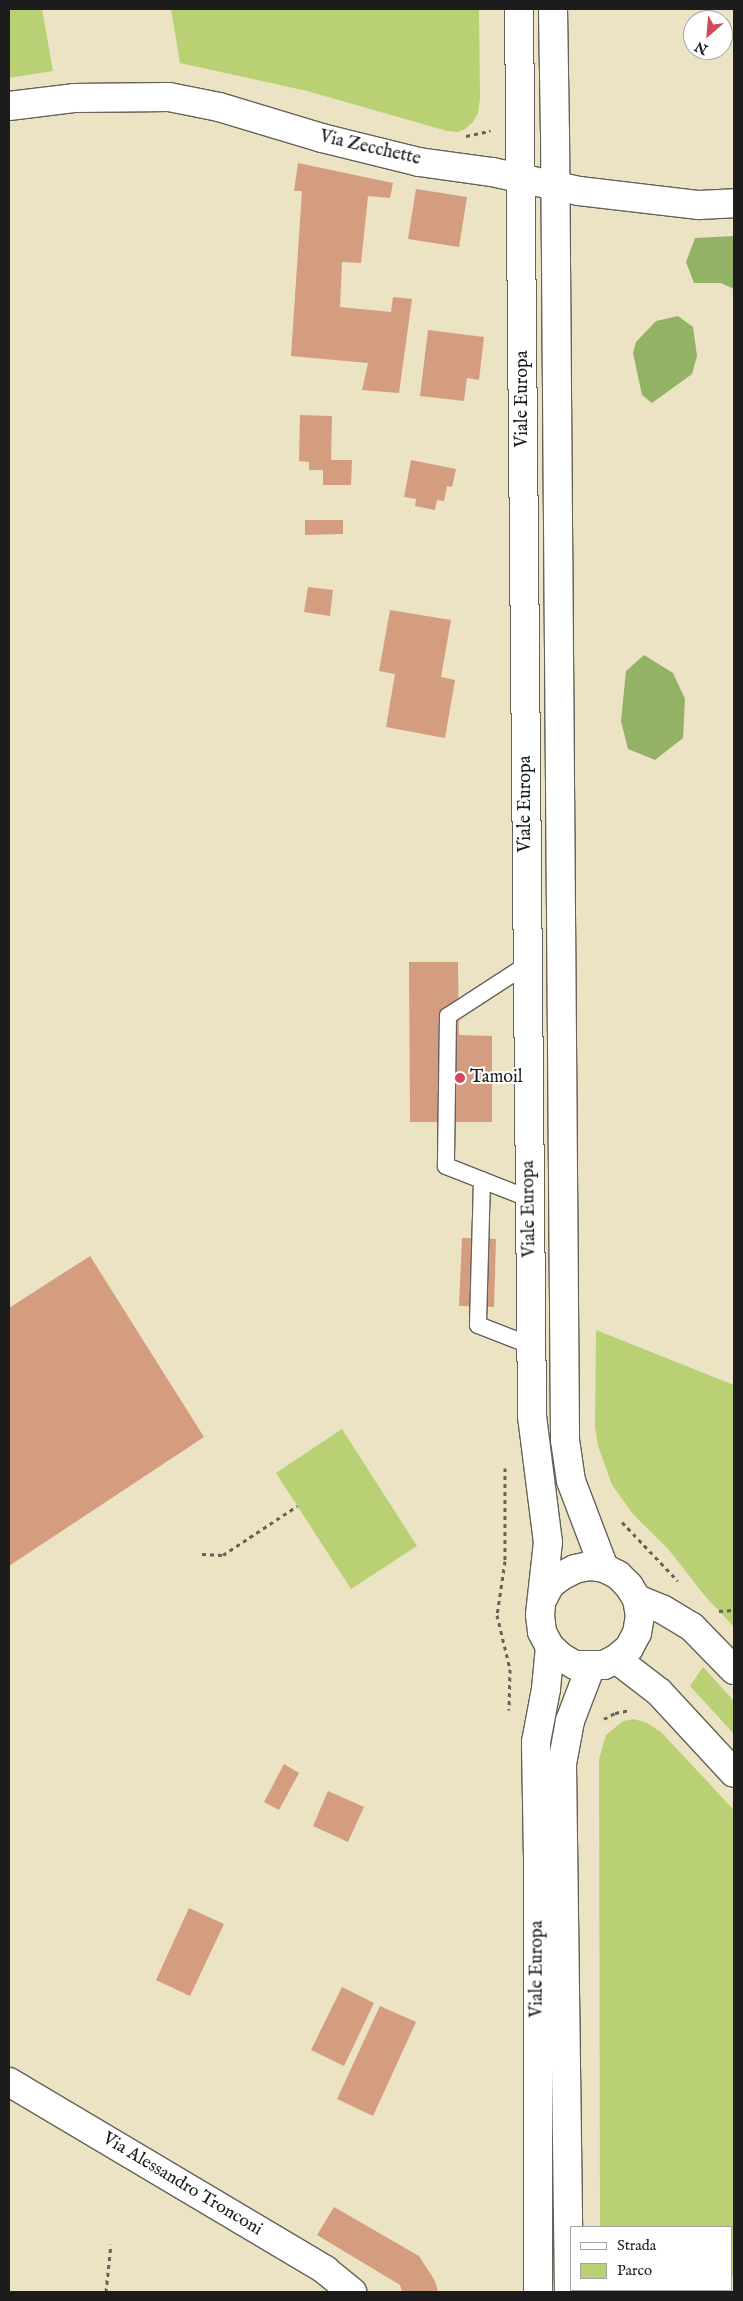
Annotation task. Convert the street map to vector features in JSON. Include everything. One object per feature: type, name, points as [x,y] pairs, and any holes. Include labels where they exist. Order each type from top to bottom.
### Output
[{"type":"main road","name":"Viale Europa","points":[[519,9],[532,1416],[548,1542],[540,1615],[542,1632],[550,1647],[546,1689],[536,1742],[538,1858],[538,2292]]},
{"type":"main road","name":"Viale Europa","points":[[553,9],[556,187],[565,1440],[571,1481],[604,1568]]},
{"type":"main road","name":"Via Zecchette","points":[[9,106],[74,98],[169,97],[220,107],[322,138],[419,162],[492,172],[556,187],[668,202],[699,205],[734,203]]},
{"type":"main road","points":[[543,1598],[550,1586],[568,1572],[589,1566],[604,1568],[618,1575],[629,1586],[637,1599],[662,1609],[692,1627],[734,1670]]},
{"type":"main road","name":"Viale Europa","points":[[569,2292],[562,1764],[570,1721],[603,1663],[629,1648],[637,1633],[640,1616],[637,1599]]},
{"type":"main road","points":[[550,1647],[561,1658],[575,1665],[603,1663],[659,1692],[734,1773]]},
{"type":"main road","name":"Via Alessandro Tronconi","points":[[9,2082],[325,2270],[352,2292]]},
{"type":"lane","points":[[528,964],[448,1016],[446,1166],[530,1199]]},
{"type":"lane","points":[[482,1180],[478,1325],[532,1346]]},
{"type":"path","points":[[202,1554],[223,1554],[297,1506]]},
{"type":"path","points":[[106,2292],[111,2244]]},
{"type":"green space","points":[[9,9],[42,9],[53,71],[9,78]]},
{"type":"green space","points":[[171,9],[479,9],[480,99],[478,113],[473,122],[465,129],[458,132],[447,131],[307,91],[180,63]]},
{"type":"green space","points":[[734,236],[734,289],[721,283],[694,283],[686,262],[695,238]]},
{"type":"green space","points":[[678,316],[693,327],[697,356],[692,374],[652,403],[642,395],[633,353],[636,342],[656,321]]},
{"type":"green space","points":[[644,655],[673,673],[685,699],[683,738],[655,760],[628,749],[621,721],[626,671]]},
{"type":"green space","points":[[596,1330],[734,1385],[734,1627],[705,1596],[669,1550],[633,1514],[612,1485],[598,1446],[595,1427]]},
{"type":"green space","points":[[342,1429],[417,1546],[351,1589],[276,1473]]},
{"type":"green space","points":[[703,1667],[734,1701],[734,1734],[690,1686]]},
{"type":"green space","points":[[634,1719],[647,1723],[661,1732],[734,1810],[733,2274],[733,2226],[600,2226],[599,1759],[606,1735],[623,1721]]},
{"type":"green space","points":[[600,2291],[714,2291],[713,2292]]},
{"type":"building","points":[[298,163],[393,183],[390,198],[368,196],[361,263],[342,262],[340,307],[391,312],[393,297],[412,299],[399,393],[362,390],[368,363],[291,356],[302,191],[294,191]]},
{"type":"building","points":[[416,189],[467,197],[459,247],[408,239]]},
{"type":"building","points":[[428,330],[484,337],[479,380],[467,378],[464,401],[420,396]]},
{"type":"building","points":[[300,415],[332,416],[331,460],[352,460],[351,485],[323,485],[323,470],[309,470],[309,462],[299,461]]},
{"type":"building","points":[[411,460],[456,469],[452,487],[447,486],[444,501],[437,500],[435,510],[415,506],[416,499],[404,497]]},
{"type":"building","points":[[305,520],[343,520],[343,534],[305,535]]},
{"type":"building","points":[[308,587],[333,590],[330,616],[304,612]]},
{"type":"building","points":[[390,610],[451,620],[441,677],[455,680],[445,738],[386,727],[395,674],[379,671]]},
{"type":"building","points":[[409,962],[458,962],[459,1035],[492,1036],[492,1122],[410,1122]]},
{"type":"building","points":[[462,1238],[496,1239],[494,1307],[459,1306]]},
{"type":"building","points":[[90,1256],[204,1437],[9,1566],[9,1308]]},
{"type":"building","points":[[284,1764],[299,1773],[279,1810],[264,1802]]},
{"type":"building","points":[[328,1791],[364,1807],[348,1842],[313,1826]]},
{"type":"building","points":[[189,1908],[224,1924],[190,1996],[156,1980]]},
{"type":"building","points":[[342,1987],[374,2003],[344,2066],[311,2050]]},
{"type":"building","points":[[380,2006],[416,2022],[373,2116],[337,2099]]},
{"type":"building","points":[[334,2207],[419,2256],[435,2281],[438,2292],[402,2292],[400,2285],[317,2235]]},
{"type":"place","name":"Tamoil","points":[[460,1078]]}]
